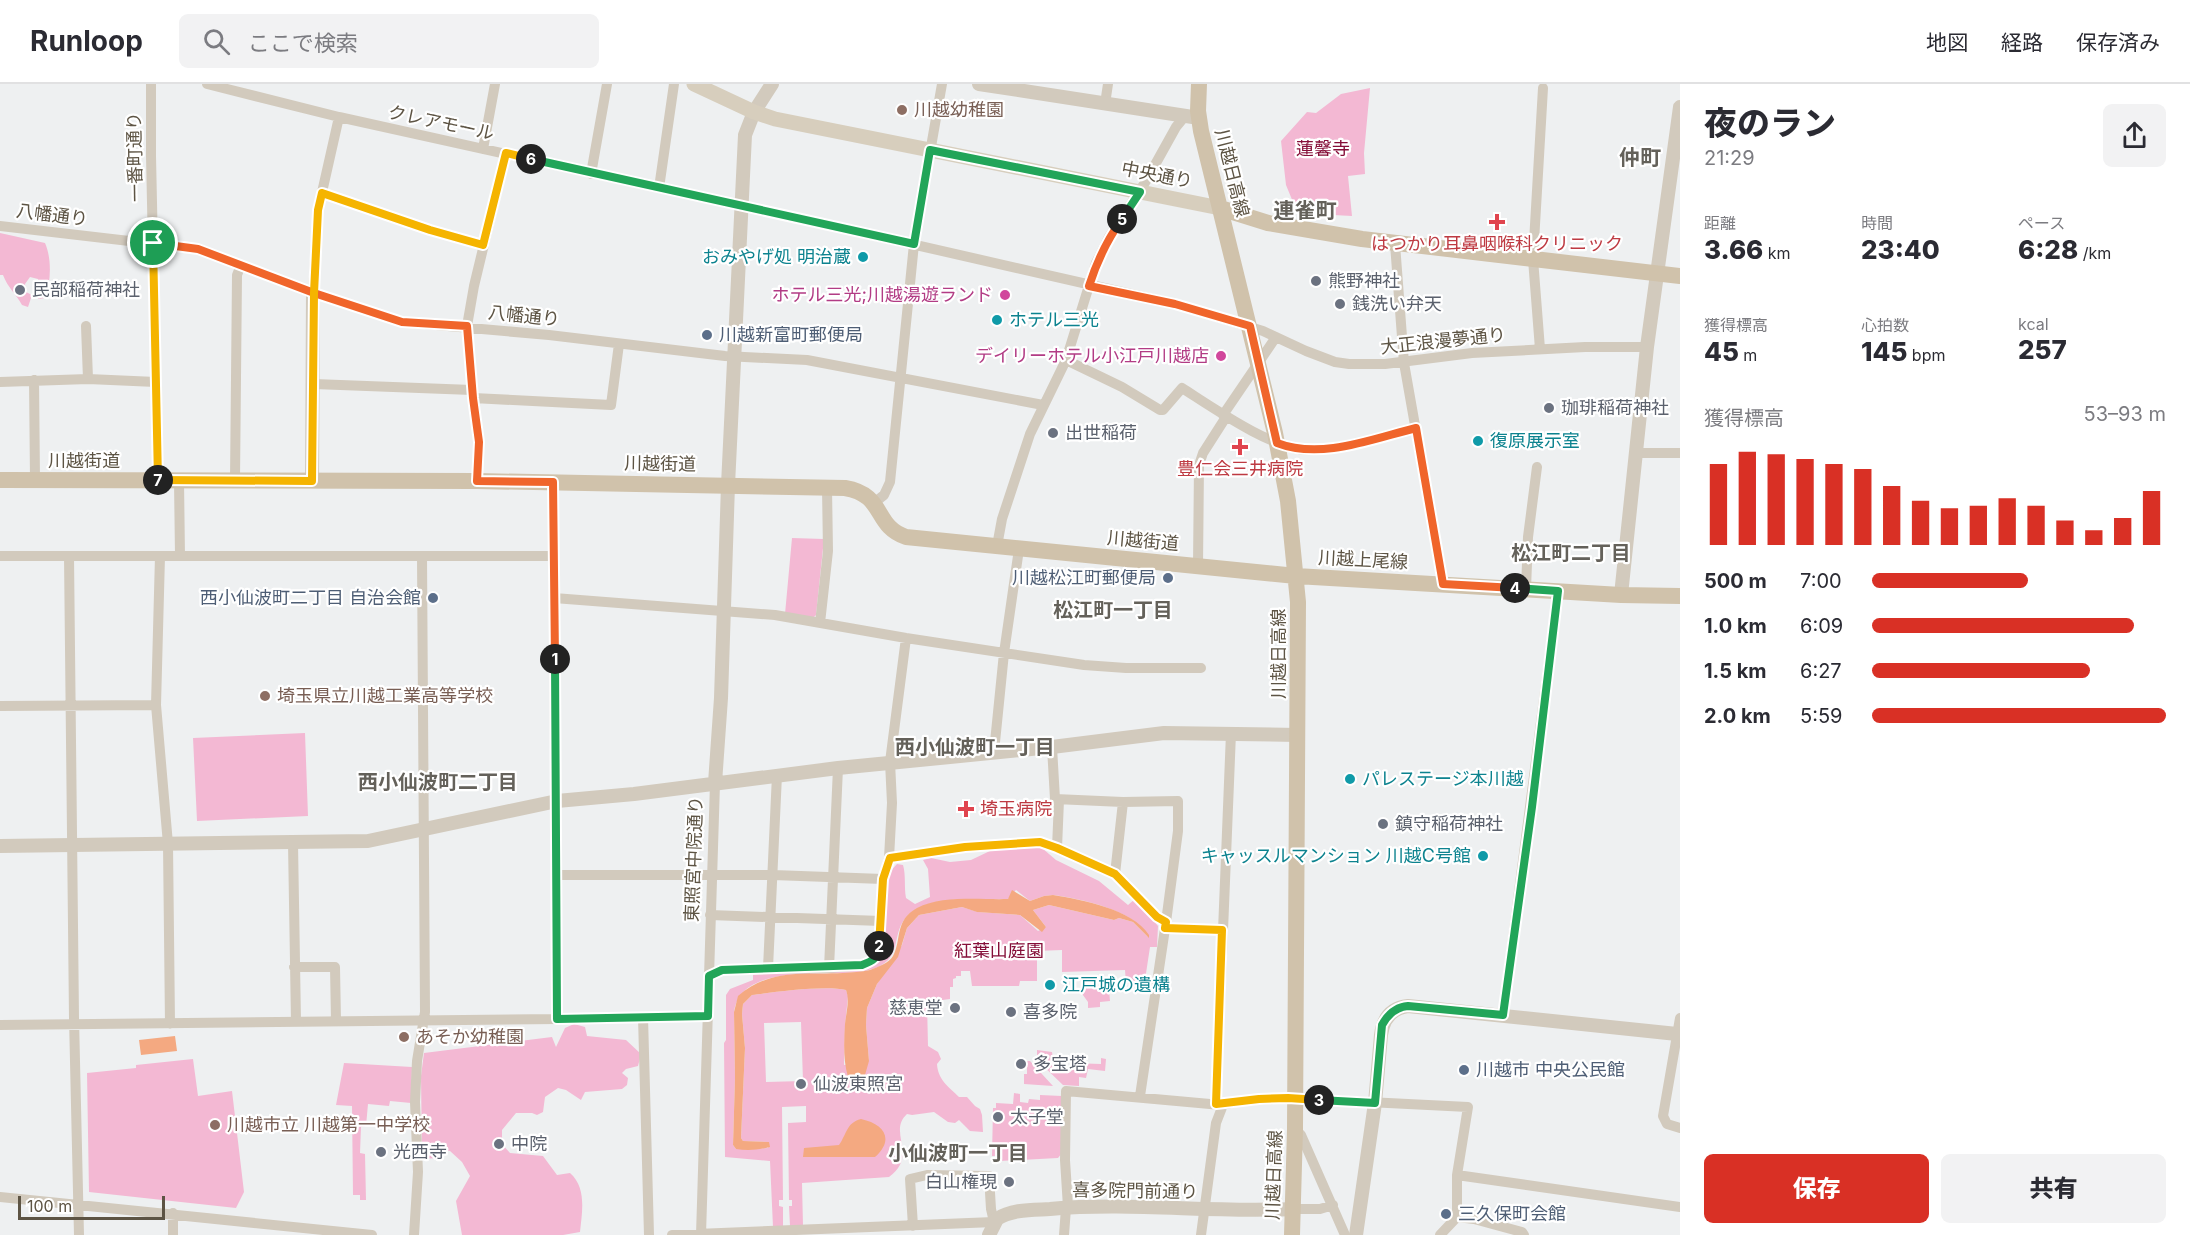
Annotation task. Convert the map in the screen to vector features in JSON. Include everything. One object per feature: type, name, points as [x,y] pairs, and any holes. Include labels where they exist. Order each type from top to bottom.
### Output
[{"type":"main road","name":"中央通り","points":[[694,84],[775,120],[1220,208],[1253,220],[1284,227],[1395,244],[1680,276]]},
{"type":"main road","name":"川越日高線","points":[[1199,84],[1192,117],[1220,208],[1277,443],[1288,501],[1296,576],[1299,624],[1292,1235]]},
{"type":"main road","name":"川越街道","points":[[0,480],[477,481],[728,485],[856,490],[866,494],[887,525],[898,534],[1019,549],[1296,576]]},
{"type":"main road","name":"川越上尾線","points":[[1296,576],[1621,595],[1680,596]]},
{"type":"street","name":"一番町通り","points":[[151,84],[158,481]]},
{"type":"street","name":"クレアモール","points":[[207,84],[250,89],[339,117],[914,244]]},
{"type":"street","points":[[483,149],[495,84]]},
{"type":"street","points":[[591,174],[607,84]]},
{"type":"street","points":[[659,188],[674,84]]},
{"type":"street","name":"東照宮中院通り","points":[[701,1234],[711,874],[725,610],[740,207],[745,135],[754,112],[772,84]]},
{"type":"street","points":[[874,503],[884,495],[890,482],[914,244],[942,84]]},
{"type":"street","points":[[979,84],[1192,117]]},
{"type":"street","points":[[1105,104],[1108,84]]},
{"type":"street","points":[[1540,349],[1533,259],[1543,88]]},
{"type":"street","points":[[1621,595],[1647,347],[1678,142],[1680,107]]},
{"type":"street","points":[[312,481],[314,384],[312,374],[318,210],[339,117]]},
{"type":"street","points":[[997,546],[1002,519],[1030,434],[1066,360],[1096,263],[1109,237],[1140,192],[1176,127],[1192,117]]},
{"type":"street","points":[[477,481],[479,442],[472,394],[467,326],[483,245],[506,153]]},
{"type":"street","points":[[322,193],[430,230],[483,245]]},
{"type":"street","name":"八幡通り","points":[[0,226],[198,249],[314,293],[402,322],[467,326],[733,357],[807,360],[1043,405]]},
{"type":"street","name":"大正浪漫夢通り","points":[[914,244],[1175,304],[1250,326],[1335,362],[1404,363],[1472,353],[1647,347]]},
{"type":"street","points":[[1395,244],[1404,363],[1443,584]]},
{"type":"street","points":[[235,480],[237,275],[242,265]]},
{"type":"street","points":[[86,326],[88,379]]},
{"type":"street","points":[[1198,566],[1199,465],[1203,453],[1224,416],[1276,337]]},
{"type":"street","points":[[314,384],[611,405],[619,344]]},
{"type":"street","points":[[1066,360],[1122,387],[1160,410],[1163,410],[1182,388],[1224,416],[1291,448],[1307,450],[1334,448],[1416,428]]},
{"type":"street","points":[[0,382],[88,379],[156,382]]},
{"type":"street","points":[[34,380],[35,480]]},
{"type":"street","points":[[1636,453],[1680,453]]},
{"type":"street","points":[[1526,589],[1528,537],[1537,467]]},
{"type":"street","points":[[179,481],[180,556]]},
{"type":"street","points":[[553,482],[557,1019]]},
{"type":"street","points":[[819,623],[828,551],[827,488]]},
{"type":"street","points":[[994,752],[1004,653],[1019,549]]},
{"type":"street","points":[[0,556],[554,556]]},
{"type":"street","points":[[69,556],[78,1235]]},
{"type":"street","points":[[160,556],[156,705],[168,843],[170,1024]]},
{"type":"street","points":[[414,1235],[418,1172],[415,1102],[417,1061],[424,1021],[422,556]]},
{"type":"street","points":[[1503,1015],[1532,807],[1558,591]]},
{"type":"street","points":[[554,598],[775,615],[1004,653],[1115,667],[1201,668]]},
{"type":"street","points":[[709,976],[722,970],[829,968],[862,965],[875,959],[878,955],[883,879],[890,858],[892,803],[890,762],[906,638]]},
{"type":"street","points":[[0,706],[156,705]]},
{"type":"street","points":[[0,846],[368,841],[557,801],[634,794],[890,762],[1052,747],[1164,733],[1298,735]]},
{"type":"street","points":[[1201,1235],[1219,1105],[1222,930],[1231,733]]},
{"type":"street","points":[[1052,747],[1055,799],[1123,802],[1178,801],[1178,831],[1140,1096]]},
{"type":"street","points":[[829,968],[838,768]]},
{"type":"street","points":[[768,968],[777,775]]},
{"type":"street","points":[[1057,848],[1059,800]]},
{"type":"street","points":[[1115,874],[1123,802]]},
{"type":"street","points":[[890,858],[965,847],[1040,842],[1115,874],[1165,925],[1222,930]]},
{"type":"street","points":[[293,843],[296,1022]]},
{"type":"street","points":[[556,875],[711,874],[883,879]]},
{"type":"street","points":[[710,915],[881,921]]},
{"type":"street","points":[[294,967],[335,967],[336,1021]]},
{"type":"street","points":[[1356,1235],[1375,1103],[1382,1025],[1392,1011],[1408,1006],[1677,1034]]},
{"type":"street","points":[[0,1025],[708,1016]]},
{"type":"street","points":[[643,1017],[649,1235]]},
{"type":"street","points":[[1680,1018],[1663,1116],[1667,1124],[1680,1128]]},
{"type":"street","points":[[1064,1235],[1067,1208],[1066,1090],[1219,1105],[1259,1099],[1295,1098],[1468,1107],[1457,1175],[1456,1217],[1440,1235]]},
{"type":"street","points":[[1295,1129],[1301,1135],[1345,1235]]},
{"type":"street","points":[[672,1235],[913,1227],[991,1229],[988,1176],[927,1175],[910,1179],[913,1227]]},
{"type":"street","points":[[1457,1175],[1680,1207]]},
{"type":"street","points":[[0,1197],[173,1213],[300,1231],[372,1235]]},
{"type":"street","name":"喜多院門前通り","points":[[991,1229],[1002,1216],[1016,1211],[1118,1205],[1204,1210],[1292,1209]]},
{"type":"street","points":[[1292,1209],[1320,1209],[1333,1205]]},
{"type":"street","points":[[173,1213],[173,1235]]},
{"type":"street","points":[[1456,1217],[1491,1223],[1522,1232],[1524,1235]]},
{"type":"green space","name":"蓮馨寺","points":[[1370,88],[1364,153],[1365,174],[1348,176],[1352,216],[1315,214],[1314,210],[1293,202],[1286,185],[1281,141],[1307,112],[1316,113],[1341,94]]},
{"type":"green space","points":[[0,233],[45,243],[50,263],[47,292],[45,298],[38,299],[38,279],[30,277],[25,284],[26,292],[32,295],[28,307],[22,305],[3,275],[0,275]]},
{"type":"green space","points":[[792,538],[824,539],[816,615],[813,618],[785,614]]},
{"type":"green space","points":[[305,733],[308,816],[197,821],[193,738]]},
{"type":"green space","name":"紅葉山庭園","points":[[1027,845],[1042,848],[1056,860],[1099,881],[1128,905],[1135,899],[1158,926],[1157,947],[1150,947],[1145,980],[1139,986],[1126,983],[1125,970],[1062,972],[1062,950],[1037,951],[1037,981],[1020,981],[1019,986],[972,986],[970,971],[961,971],[961,976],[953,979],[950,999],[927,1002],[928,1046],[938,1052],[941,1059],[937,1064],[938,1070],[944,1082],[959,1097],[967,1097],[980,1109],[983,1132],[970,1131],[959,1120],[955,1123],[948,1122],[934,1112],[907,1114],[900,1128],[903,1152],[898,1169],[889,1177],[802,1183],[803,1226],[790,1226],[789,1206],[792,1206],[792,1200],[789,1200],[788,1123],[806,1122],[806,1106],[782,1107],[783,1200],[779,1200],[779,1206],[783,1207],[783,1227],[773,1227],[770,1161],[725,1157],[726,995],[730,989],[753,980],[753,973],[874,965],[887,875],[897,864],[903,865],[906,898],[915,904],[930,897],[928,869],[923,860],[931,858],[950,862],[971,860],[992,850]],"holes":[[[1016,890],[1030,901],[1053,895],[1106,907],[1132,920],[1148,937],[1133,922],[1119,918],[1114,920],[1049,905],[1033,910],[1046,927],[1038,931],[1020,915],[978,912],[962,907],[919,915],[907,928],[902,945],[877,984],[867,1008],[869,1061],[844,1065],[848,996],[846,990],[813,989],[752,995],[743,1004],[742,1014],[745,1048],[741,1138],[743,1141],[769,1142],[768,1148],[736,1149],[733,1145],[734,1012],[740,996],[752,985],[769,978],[849,973],[879,967],[888,961],[893,953],[900,928],[913,911],[947,900],[1008,899]],[[801,1022],[803,1081],[766,1082],[764,1023]]]},
{"type":"green space","points":[[1082,981],[1097,981],[1097,991],[1109,990],[1110,1001],[1100,1002],[1100,1007],[1088,1008],[1088,1002],[1080,991]]},
{"type":"green space","name":"中院","points":[[574,1024],[585,1027],[587,1036],[626,1040],[641,1054],[638,1066],[626,1069],[622,1073],[628,1078],[627,1085],[622,1089],[585,1092],[581,1100],[566,1090],[558,1088],[545,1097],[543,1112],[537,1115],[516,1113],[502,1130],[502,1144],[510,1153],[543,1156],[557,1175],[570,1173],[581,1193],[580,1232],[563,1235],[462,1235],[456,1201],[470,1176],[462,1162],[450,1151],[437,1151],[437,1158],[422,1159],[421,1076],[424,1053],[552,1037],[556,1047],[565,1028]]},
{"type":"green space","points":[[1037,1050],[1052,1052],[1053,1058],[1065,1059],[1065,1072],[1071,1072],[1072,1063],[1101,1064],[1101,1058],[1106,1059],[1105,1071],[1088,1069],[1086,1078],[1079,1077],[1079,1086],[1063,1085],[1037,1060]]},
{"type":"green space","points":[[193,1059],[198,1096],[232,1091],[244,1192],[236,1208],[89,1192],[87,1073]]},
{"type":"green space","points":[[1027,1061],[1030,1061],[1053,1086],[1024,1084]]},
{"type":"green space","points":[[344,1063],[412,1067],[411,1103],[390,1101],[389,1106],[368,1104],[366,1126],[361,1127],[360,1153],[365,1154],[366,1200],[360,1200],[360,1195],[353,1195],[352,1106],[336,1105]]},
{"type":"green space","points":[[1014,1093],[1020,1094],[1020,1102],[1028,1103],[1029,1099],[1040,1100],[1040,1095],[1062,1096],[1062,1153],[1058,1158],[1000,1161],[1000,1156],[992,1156],[993,1108],[996,1108],[996,1103],[1013,1104]]},
{"type":"shaded area","points":[[1012,890],[1030,901],[1053,895],[1106,907],[1131,918],[1141,926],[1149,938],[1133,922],[1119,918],[1114,920],[1049,905],[1033,910],[1046,927],[1042,932],[1020,915],[977,912],[962,907],[919,915],[907,928],[898,957],[877,984],[867,1008],[869,1061],[865,1075],[858,1080],[848,1077],[845,1064],[844,1037],[848,1003],[846,990],[813,989],[752,995],[743,1004],[742,1014],[745,1048],[741,1138],[743,1141],[769,1142],[770,1147],[753,1150],[736,1149],[733,1145],[734,1012],[738,996],[750,987],[775,977],[873,969],[886,963],[893,956],[902,924],[917,908],[938,901],[1008,899]]},
{"type":"shaded area","points":[[175,1036],[177,1051],[141,1055],[139,1040]]},
{"type":"shaded area","points":[[861,1119],[881,1128],[884,1133],[884,1144],[875,1157],[803,1157],[804,1148],[839,1145],[852,1123]]},
{"type":"place","name":"川越幼稚園","points":[[902,110]]},
{"type":"place","name":"はつかり耳鼻咽喉科クリニック","points":[[1497,222]]},
{"type":"place","name":"おみやげ処 明治蔵","points":[[863,257]]},
{"type":"place","name":"熊野神社","points":[[1316,281]]},
{"type":"place","name":"民部稲荷神社","points":[[20,290]]},
{"type":"place","name":"ホテル三光;川越湯遊ランド","points":[[1005,295]]},
{"type":"place","name":"銭洗い弁天","points":[[1340,304]]},
{"type":"place","name":"ホテル三光","points":[[997,320]]},
{"type":"place","name":"川越新富町郵便局","points":[[707,335]]},
{"type":"place","name":"デイリーホテル小江戸川越店","points":[[1221,356]]},
{"type":"place","name":"珈琲稲荷神社","points":[[1549,408]]},
{"type":"place","name":"出世稲荷","points":[[1053,433]]},
{"type":"place","name":"復原展示室","points":[[1478,441]]},
{"type":"place","name":"豊仁会三井病院","points":[[1240,447]]},
{"type":"place","name":"川越松江町郵便局","points":[[1168,578]]},
{"type":"place","name":"西小仙波町二丁目 自治会館","points":[[433,598]]},
{"type":"place","name":"埼玉県立川越工業高等学校","points":[[265,696]]},
{"type":"place","name":"パレステージ本川越","points":[[1350,779]]},
{"type":"place","name":"埼玉病院","points":[[966,809]]},
{"type":"place","name":"鎮守稲荷神社","points":[[1383,824]]},
{"type":"place","name":"キャッスルマンション 川越C号館","points":[[1483,856]]},
{"type":"place","name":"江戸城の遺構","points":[[1050,985]]},
{"type":"place","name":"慈恵堂","points":[[955,1008]]},
{"type":"place","name":"喜多院","points":[[1011,1012]]},
{"type":"place","name":"あそか幼稚園","points":[[404,1037]]},
{"type":"place","name":"多宝塔","points":[[1021,1064]]},
{"type":"place","name":"川越市 中央公民館","points":[[1464,1070]]},
{"type":"place","name":"仙波東照宮","points":[[801,1084]]},
{"type":"place","name":"太子堂","points":[[998,1117]]},
{"type":"place","name":"川越市立 川越第一中学校","points":[[215,1125]]},
{"type":"place","name":"中院","points":[[499,1144]]},
{"type":"place","name":"光西寺","points":[[381,1152]]},
{"type":"place","name":"白山権現","points":[[1009,1182]]},
{"type":"place","name":"三久保町会館","points":[[1446,1214]]},
{"type":"district","name":"仲町","points":[[1640,158]]},
{"type":"district","name":"連雀町","points":[[1305,211]]},
{"type":"district","name":"松江町二丁目","points":[[1571,553]]},
{"type":"district","name":"松江町一丁目","points":[[1113,610]]},
{"type":"district","name":"西小仙波町一丁目","points":[[975,747]]},
{"type":"district","name":"西小仙波町二丁目","points":[[438,782]]},
{"type":"district","name":"小仙波町一丁目","points":[[958,1153]]},
{"type":"route","points":[[153,243],[158,481],[312,481],[314,293],[318,210],[322,193],[430,230],[483,245],[506,153],[591,174],[914,244],[930,150],[1140,192],[1109,237],[1096,263],[1089,286],[1175,304],[1250,326],[1277,443],[1307,450],[1334,448],[1416,428],[1443,584],[1558,591],[1532,807],[1503,1015],[1408,1006],[1392,1011],[1382,1025],[1375,1103],[1288,1098],[1216,1104],[1222,930],[1165,928],[1166,922],[1157,917],[1115,874],[1040,842],[1023,842],[965,847],[890,858],[883,879],[878,955],[872,961],[862,965],[829,968],[722,970],[709,976],[708,1016],[557,1019],[553,482],[477,481],[479,442],[467,326],[402,322],[314,293],[198,249],[153,243]]}]
